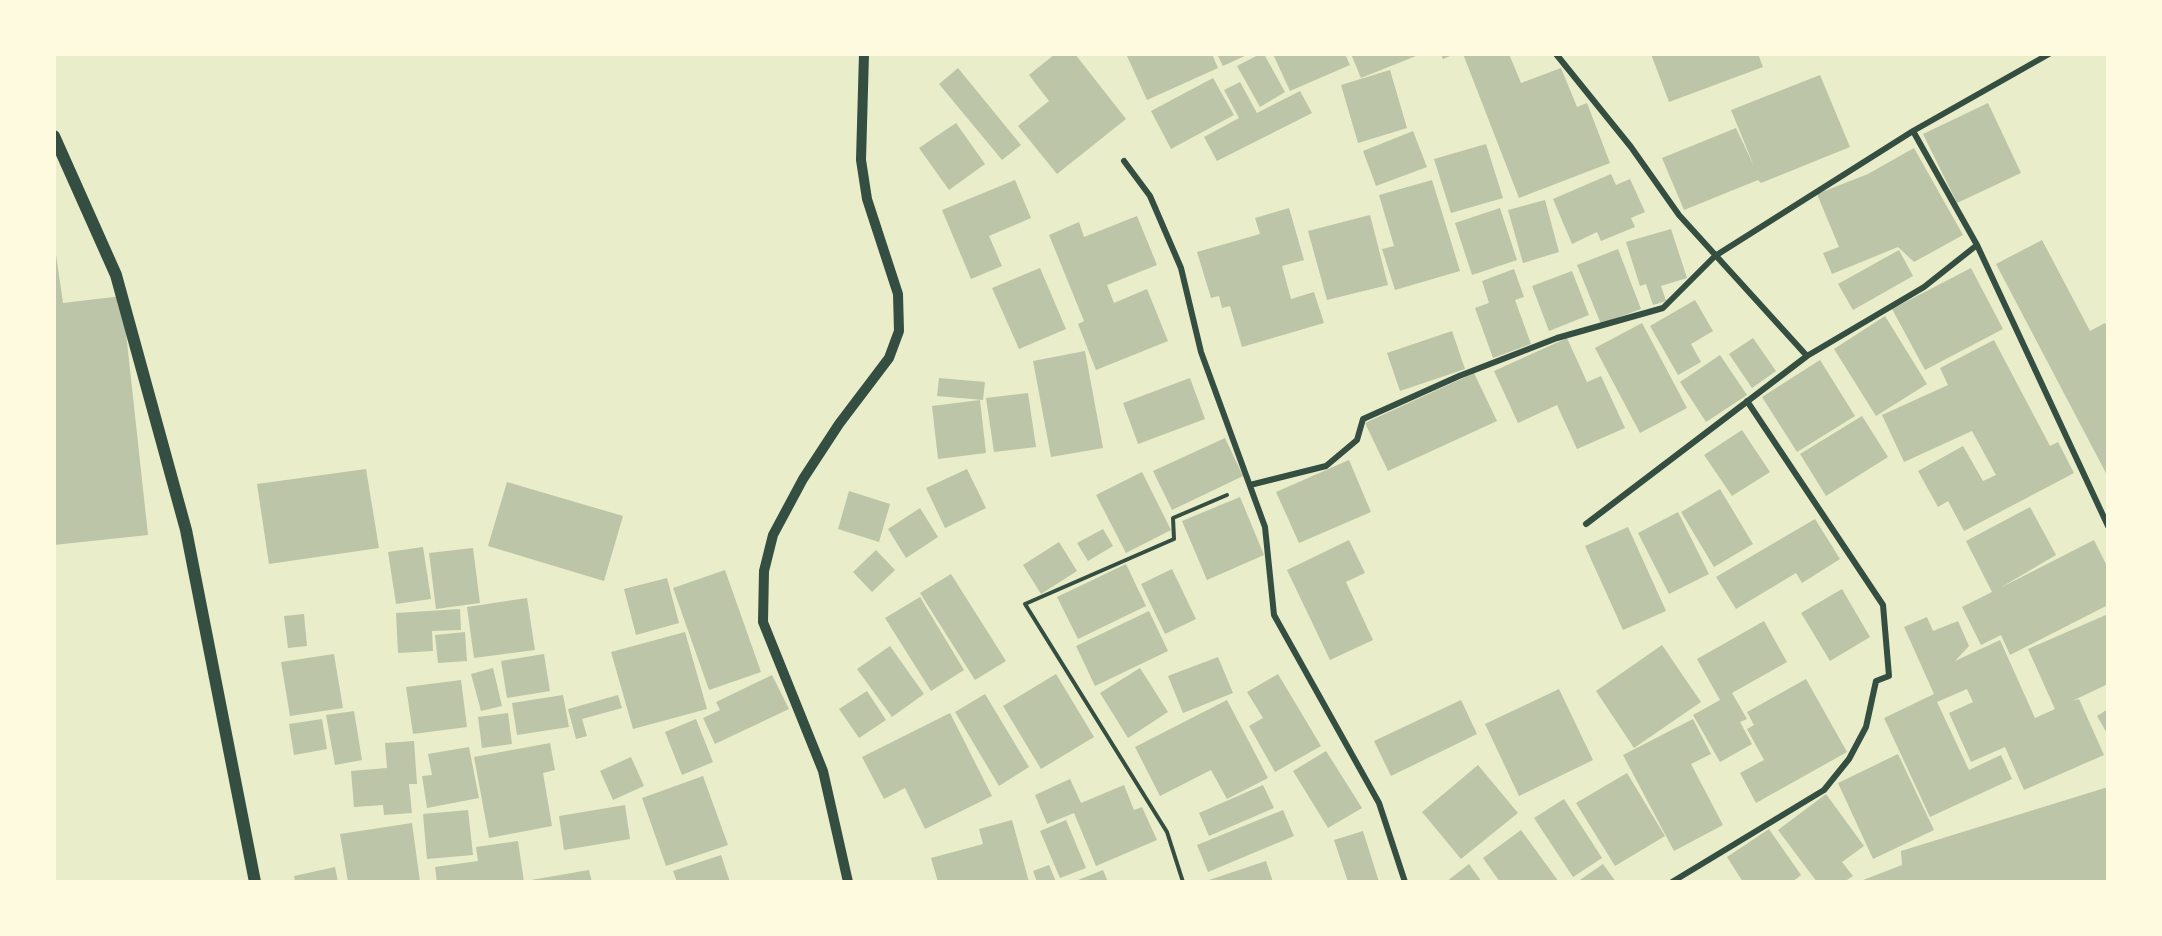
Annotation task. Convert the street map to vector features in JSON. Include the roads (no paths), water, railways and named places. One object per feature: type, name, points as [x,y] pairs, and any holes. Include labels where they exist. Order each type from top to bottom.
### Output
[{"type":"main road","points":[[54,136],[116,275],[186,530],[255,882]]},
{"type":"street","points":[[848,882],[823,771],[763,622],[764,571],[773,535],[838,424],[889,358],[899,331],[898,294],[867,199],[861,160],[864,54]]},
{"type":"street","points":[[1556,54],[1631,147],[1678,215],[1808,356]]},
{"type":"street","points":[[1250,485],[1326,466],[1357,440],[1364,419],[1459,376],[1557,338],[1663,308],[1715,256],[1913,131],[2049,54]]},
{"type":"street","points":[[1913,131],[1977,245],[2108,526]]},
{"type":"street","points":[[1124,161],[1150,196],[1181,268],[1201,352],[1265,527],[1274,615],[1379,803],[1405,882]]},
{"type":"street","points":[[1586,524],[1808,356],[1924,287],[1977,245]]},
{"type":"street","points":[[1672,882],[1824,790],[1849,759],[1866,727],[1876,681],[1888,676],[1883,605],[1747,401]]}]
